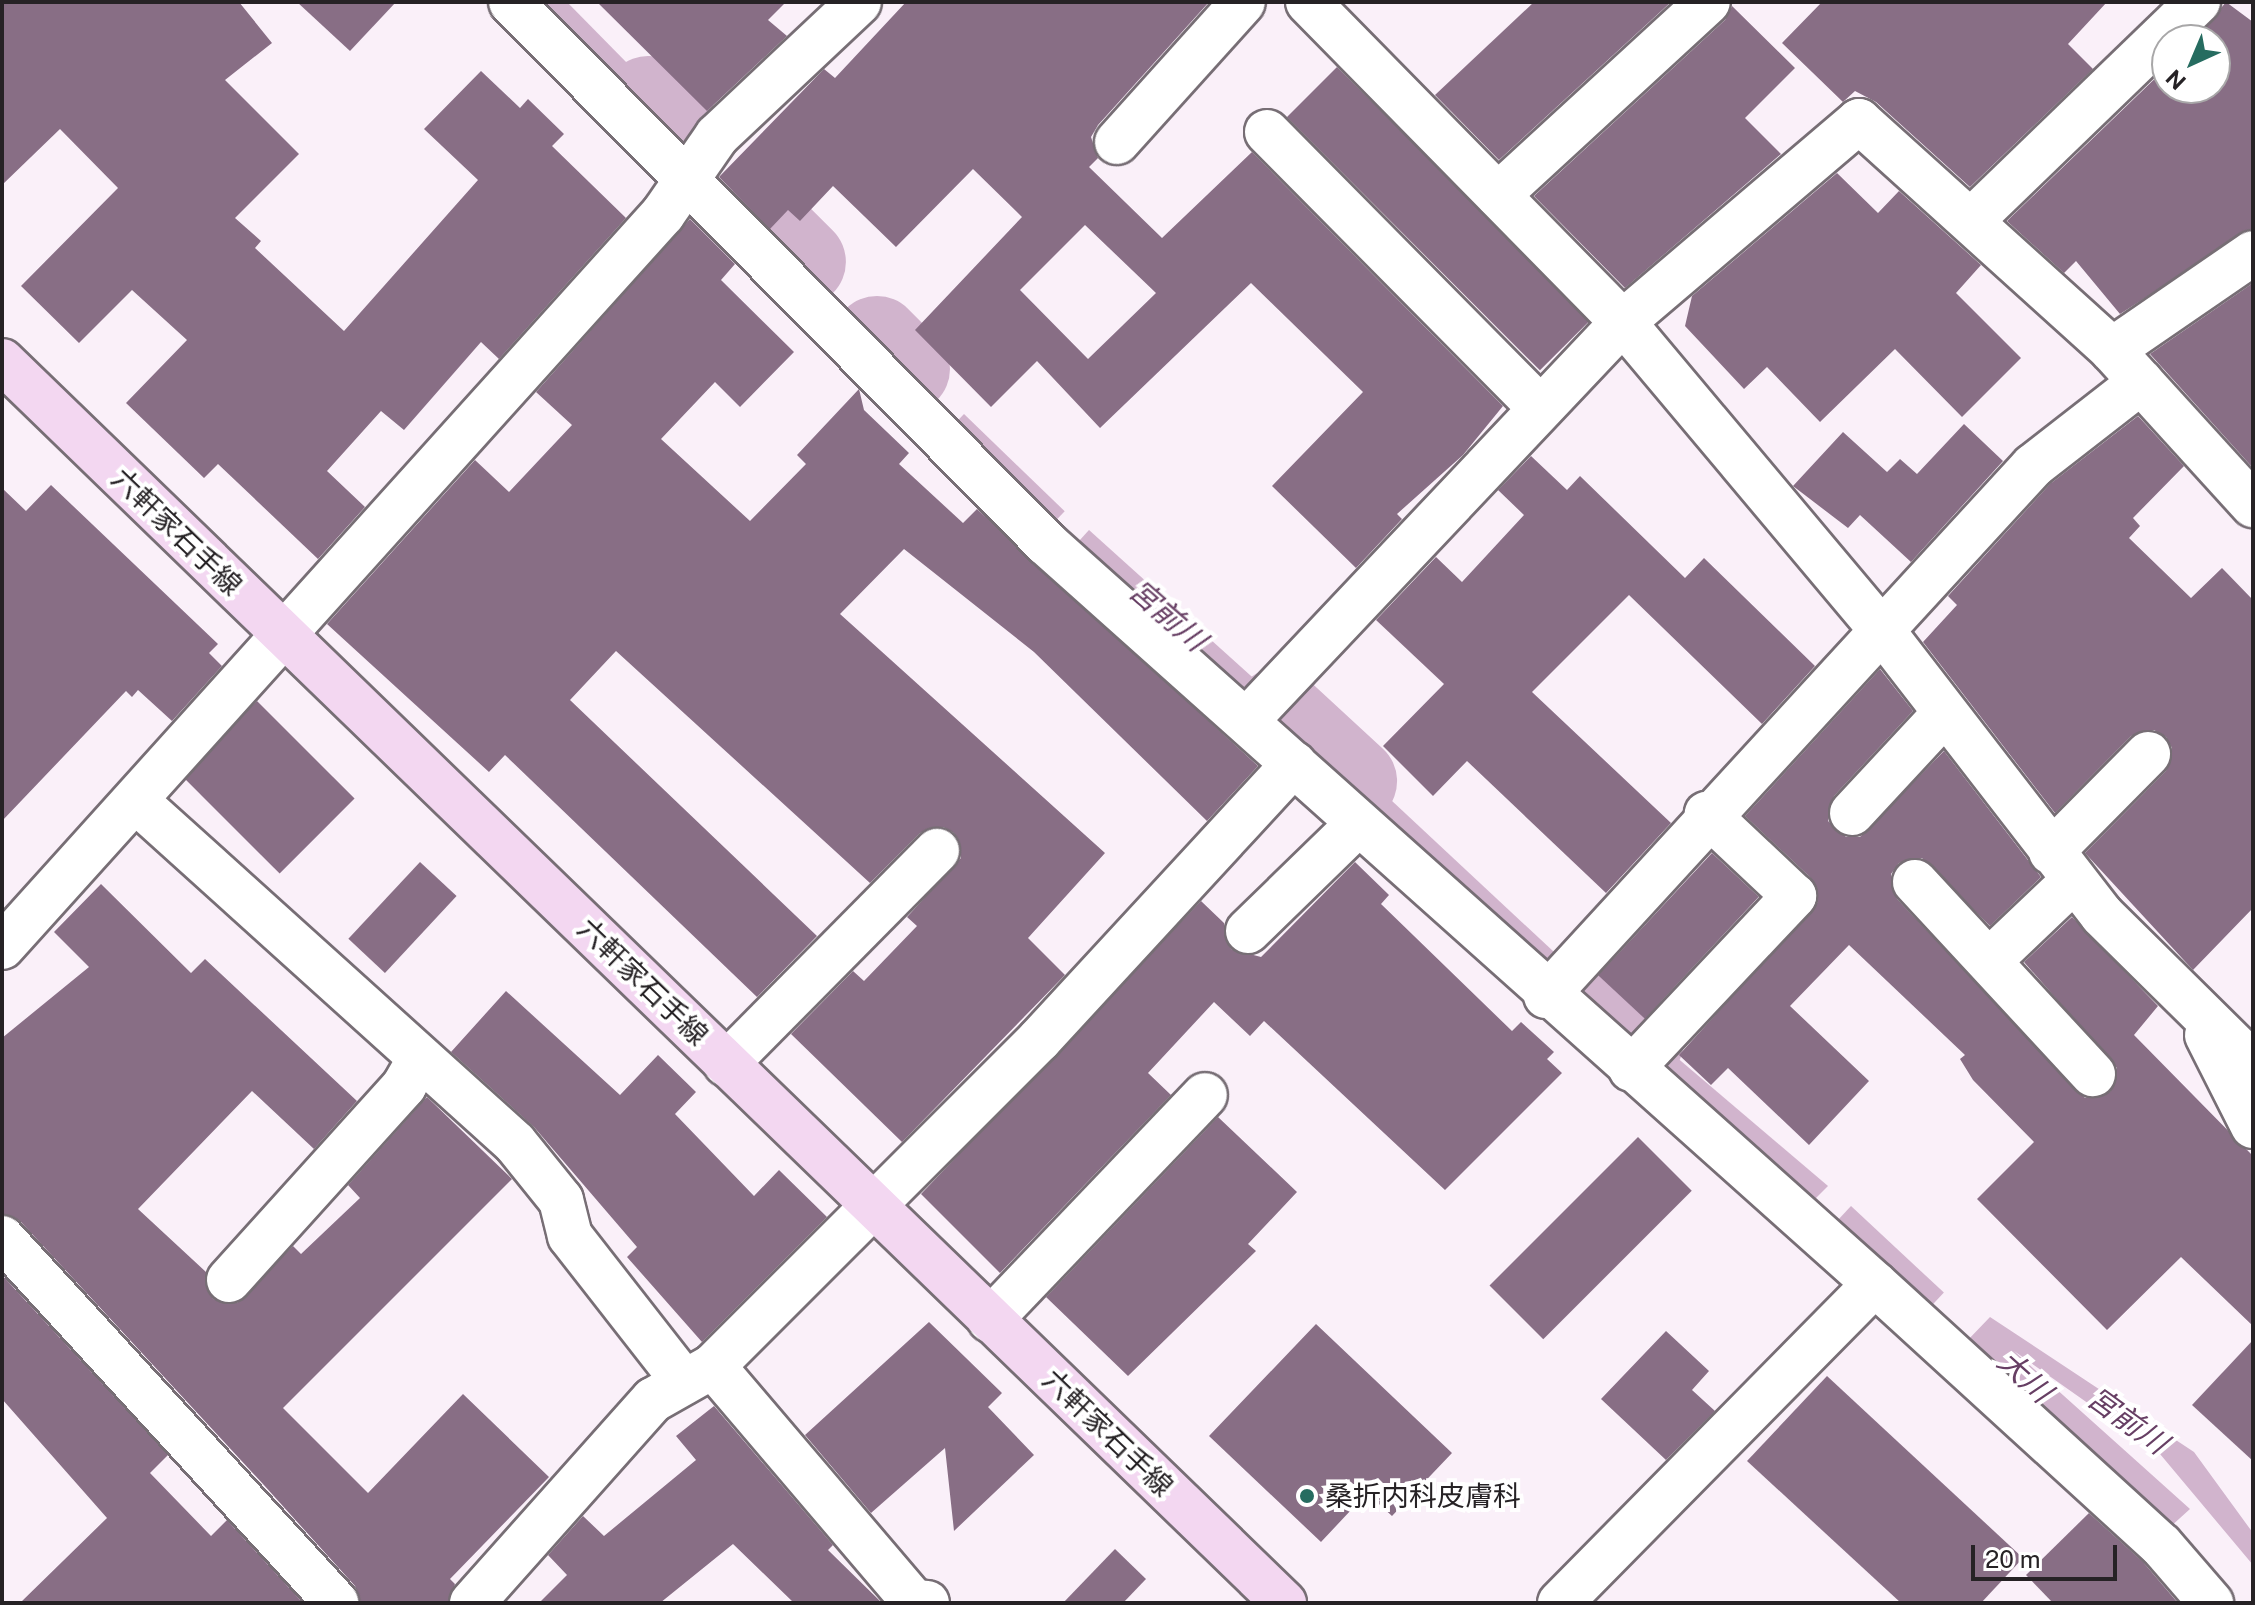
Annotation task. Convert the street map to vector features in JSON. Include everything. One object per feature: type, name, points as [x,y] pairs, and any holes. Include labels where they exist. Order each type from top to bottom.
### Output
[{"type":"main road","name":"六軒家石手線","points":[[2,361],[1283,1603]]},
{"type":"street","points":[[511,2],[1046,543],[1294,764],[1546,996],[1875,1284],[2161,1545],[2211,1603]]},
{"type":"street","points":[[2,947],[136,801],[280,632],[663,214],[685,178],[717,136],[859,2]]},
{"type":"street","points":[[1117,142],[1243,2]]},
{"type":"street","points":[[1308,2],[1623,322],[1881,629],[2062,866],[2192,1006],[2253,1064]]},
{"type":"street","points":[[1498,195],[1708,2]]},
{"type":"street","points":[[1973,219],[2198,2]]},
{"type":"street","points":[[1246,721],[1539,407],[1623,322],[1859,121],[1973,219],[2112,350],[2253,505]]},
{"type":"street","points":[[1267,132],[1539,407]]},
{"type":"street","points":[[2112,350],[2253,253]]},
{"type":"street","points":[[1546,996],[1707,814],[2033,466],[2141,382]]},
{"type":"street","points":[[1852,813],[1944,714]]},
{"type":"street","points":[[1989,961],[2148,754]]},
{"type":"street","points":[[472,1603],[577,1477],[653,1400],[698,1374],[869,1202],[1039,1040],[1294,764]]},
{"type":"street","points":[[136,801],[533,1162],[561,1200],[570,1236],[914,1603],[927,1603]]},
{"type":"street","points":[[1631,1069],[1794,896],[1707,814]]},
{"type":"street","points":[[1248,931],[1358,824]]},
{"type":"street","points":[[726,1064],[937,851]]},
{"type":"street","points":[[1915,882],[2093,1074]]},
{"type":"street","points":[[2192,1006],[2253,1126]]},
{"type":"street","points":[[229,1280],[404,1086],[420,1058]]},
{"type":"street","points":[[990,1320],[1205,1095]]},
{"type":"street","points":[[2,1238],[337,1603]]},
{"type":"street","points":[[1560,1603],[1875,1284]]},
{"type":"water","points":[[533,2],[567,2],[629,65],[611,82]]},
{"type":"water","points":[[964,414],[1065,511],[1052,525],[951,428]]},
{"type":"water","points":[[1089,530],[1260,684],[1246,700],[1075,546]]},
{"type":"water","points":[[1391,800],[1560,958],[1545,974],[1376,816]]},
{"type":"water","points":[[1668,1050],[1828,1186],[1809,1205],[1654,1065]]},
{"type":"water","points":[[1851,1206],[1944,1293],[1925,1313],[1832,1226]]},
{"type":"water","name":"大川","points":[[1990,1317],[2194,1452],[2253,1533],[2253,1565],[2160,1454],[2014,1351],[2190,1509],[2169,1528],[1965,1343]]},
{"type":"building","points":[[2,2],[239,2],[272,43],[225,80],[299,154],[235,218],[261,241],[255,248],[344,331],[478,180],[424,129],[481,71],[520,108],[528,99],[564,134],[552,146],[626,218],[499,359],[481,342],[404,430],[381,411],[327,471],[365,507],[318,559],[218,464],[204,478],[126,403],[187,340],[132,290],[79,343],[21,286],[118,188],[60,129],[2,185]]},
{"type":"building","points":[[297,2],[396,2],[350,51]]},
{"type":"building","points":[[597,2],[786,2],[768,20],[787,36],[707,111]]},
{"type":"building","points":[[906,2],[1209,2],[1098,125],[1091,137],[1098,158],[1089,167],[1162,238],[1252,152],[1503,406],[1463,455],[1397,514],[1402,519],[1356,568],[1272,486],[1363,392],[1251,283],[1100,428],[1037,361],[991,407],[915,330],[1022,217],[973,169],[896,247],[833,186],[800,221],[788,210],[770,229],[719,177],[824,69],[835,78]],"holes":[[[1085,225],[1156,293],[1088,359],[1020,290]]]},
{"type":"building","points":[[1534,2],[1671,2],[1499,160],[1435,95]]},
{"type":"building","points":[[1822,2],[2107,2],[2068,44],[2093,69],[1970,187],[1876,102],[1855,91],[1843,102],[1782,43]]},
{"type":"building","points":[[2226,2],[2253,22],[2253,228],[2120,314],[2076,261],[2064,273],[2007,221],[2151,82],[2151,104],[2231,104],[2231,24],[2208,24]]},
{"type":"building","points":[[1732,6],[1795,68],[1745,118],[1781,154],[1625,288],[1534,196],[1725,20]]},
{"type":"building","points":[[1337,67],[1590,320],[1540,370],[1287,117]]},
{"type":"building","points":[[1837,173],[1878,213],[1899,191],[1981,265],[1956,293],[2021,358],[1962,417],[1895,349],[1820,422],[1767,367],[1744,389],[1685,326],[1692,296]]},
{"type":"building","points":[[690,219],[735,264],[721,280],[794,352],[740,407],[715,382],[661,439],[750,521],[806,464],[797,455],[859,389],[864,410],[909,453],[899,464],[963,523],[977,509],[1258,766],[1207,821],[1034,652],[904,549],[840,614],[1105,853],[1028,938],[1065,975],[902,1142],[791,1034],[853,971],[864,981],[917,926],[907,917],[961,858],[954,833],[943,827],[920,833],[870,883],[616,651],[570,700],[817,936],[757,997],[505,755],[489,772],[327,624],[475,460],[509,492],[572,425],[536,392]]},
{"type":"building","points":[[2253,283],[2253,468],[2150,354]]},
{"type":"building","points":[[2138,416],[2184,466],[2133,518],[2140,526],[2129,538],[2191,598],[2222,568],[2253,600],[2253,908],[2193,970],[2085,853],[2166,771],[2172,748],[2166,737],[2154,730],[2131,736],[2055,813],[1923,642],[1957,605],[1948,596],[2050,484]]},
{"type":"building","points":[[1964,424],[2003,461],[1911,562],[1860,515],[1848,528],[1793,486],[1843,432],[1887,472],[1900,459],[1917,474]]},
{"type":"building","points":[[1531,456],[1567,490],[1580,476],[1685,578],[1704,558],[1815,666],[1762,724],[1629,595],[1532,692],[1671,823],[1606,893],[1467,761],[1433,796],[1383,746],[1444,684],[1376,620],[1436,557],[1462,582],[1524,515],[1498,490]]},
{"type":"building","points":[[51,485],[218,644],[209,653],[222,666],[172,721],[138,690],[132,697],[126,691],[2,821],[2,488],[26,511]]},
{"type":"building","points":[[1880,669],[1913,711],[1834,796],[1828,821],[1846,837],[1860,837],[1944,751],[2041,877],[1990,926],[1922,858],[1899,863],[1891,874],[1897,899],[2085,1098],[2110,1092],[2117,1068],[2024,962],[2072,917],[2158,1006],[2134,1035],[2253,1156],[2253,1326],[2181,1257],[2107,1330],[1977,1199],[2034,1142],[1973,1080],[1960,1059],[1965,1055],[1849,945],[1790,1006],[1869,1081],[1809,1145],[1728,1068],[1711,1085],[1679,1055],[1818,902],[1811,878],[1745,816]]},
{"type":"building","points":[[257,701],[355,799],[280,874],[182,776]]},
{"type":"building","points":[[1712,853],[1759,897],[1645,1019],[1598,975]]},
{"type":"building","points":[[420,862],[457,896],[385,973],[348,939]]},
{"type":"building","points":[[1355,862],[1389,895],[1381,904],[1512,1031],[1521,1022],[1554,1052],[1547,1059],[1562,1073],[1445,1190],[1264,1021],[1250,1036],[1214,1002],[1148,1073],[1171,1095],[1000,1273],[921,1194],[1201,901],[1224,923],[1231,949],[1261,957]]},
{"type":"building","points":[[101,884],[191,973],[205,959],[357,1101],[314,1149],[252,1091],[138,1209],[206,1272],[213,1299],[237,1303],[293,1246],[301,1254],[360,1198],[348,1185],[427,1097],[512,1179],[283,1408],[368,1493],[463,1394],[549,1477],[450,1579],[455,1584],[448,1603],[361,1603],[355,1586],[263,1484],[20,1221],[2,1214],[2,1038],[89,967],[54,932]]},
{"type":"building","points":[[506,991],[620,1095],[658,1055],[696,1092],[675,1114],[754,1196],[779,1170],[827,1217],[702,1342],[627,1257],[637,1247],[534,1127],[451,1052]]},
{"type":"building","points":[[1218,1117],[1297,1192],[1248,1244],[1256,1251],[1128,1376],[1046,1297]]},
{"type":"building","points":[[1638,1137],[1692,1191],[1543,1339],[1490,1285]]},
{"type":"building","points":[[2,1275],[168,1455],[150,1473],[211,1536],[227,1520],[303,1603],[20,1603],[107,1518],[2,1399]]},
{"type":"building","points":[[929,1322],[1002,1393],[988,1407],[1034,1455],[954,1531],[945,1448],[871,1513],[805,1435]]},
{"type":"building","points":[[1316,1324],[1452,1453],[1392,1516],[1367,1493],[1321,1542],[1209,1436]]},
{"type":"building","points":[[1666,1331],[1709,1371],[1692,1390],[1715,1411],[1666,1460],[1601,1399]]},
{"type":"building","points":[[2253,1340],[2253,1461],[2192,1405]]},
{"type":"building","points":[[1827,1376],[2023,1558],[1981,1603],[1901,1603],[1747,1461]]},
{"type":"building","points":[[714,1406],[833,1545],[828,1550],[882,1603],[794,1603],[733,1544],[660,1603],[539,1603],[567,1575],[548,1555],[583,1516],[604,1536],[696,1460],[676,1436]]},
{"type":"building","points":[[2089,1513],[2143,1562],[2178,1603],[2053,1603],[2026,1575]]},
{"type":"building","points":[[1115,1549],[1146,1579],[1123,1603],[1063,1603]]},
{"type":"waterway","name":"宮前川","points":[[648,100],[684,139]]},
{"type":"waterway","name":"宮前川","points":[[763,223],[802,262]]},
{"type":"waterway","name":"宮前川","points":[[877,340],[906,369]]},
{"type":"waterway","name":"宮前川","points":[[1278,712],[1353,781]]},
{"type":"waterway","name":"宮前川","points":[[1580,988],[1640,1041]]},
{"type":"place","name":"桑折内科皮膚科","points":[[1307,1496]]}]
